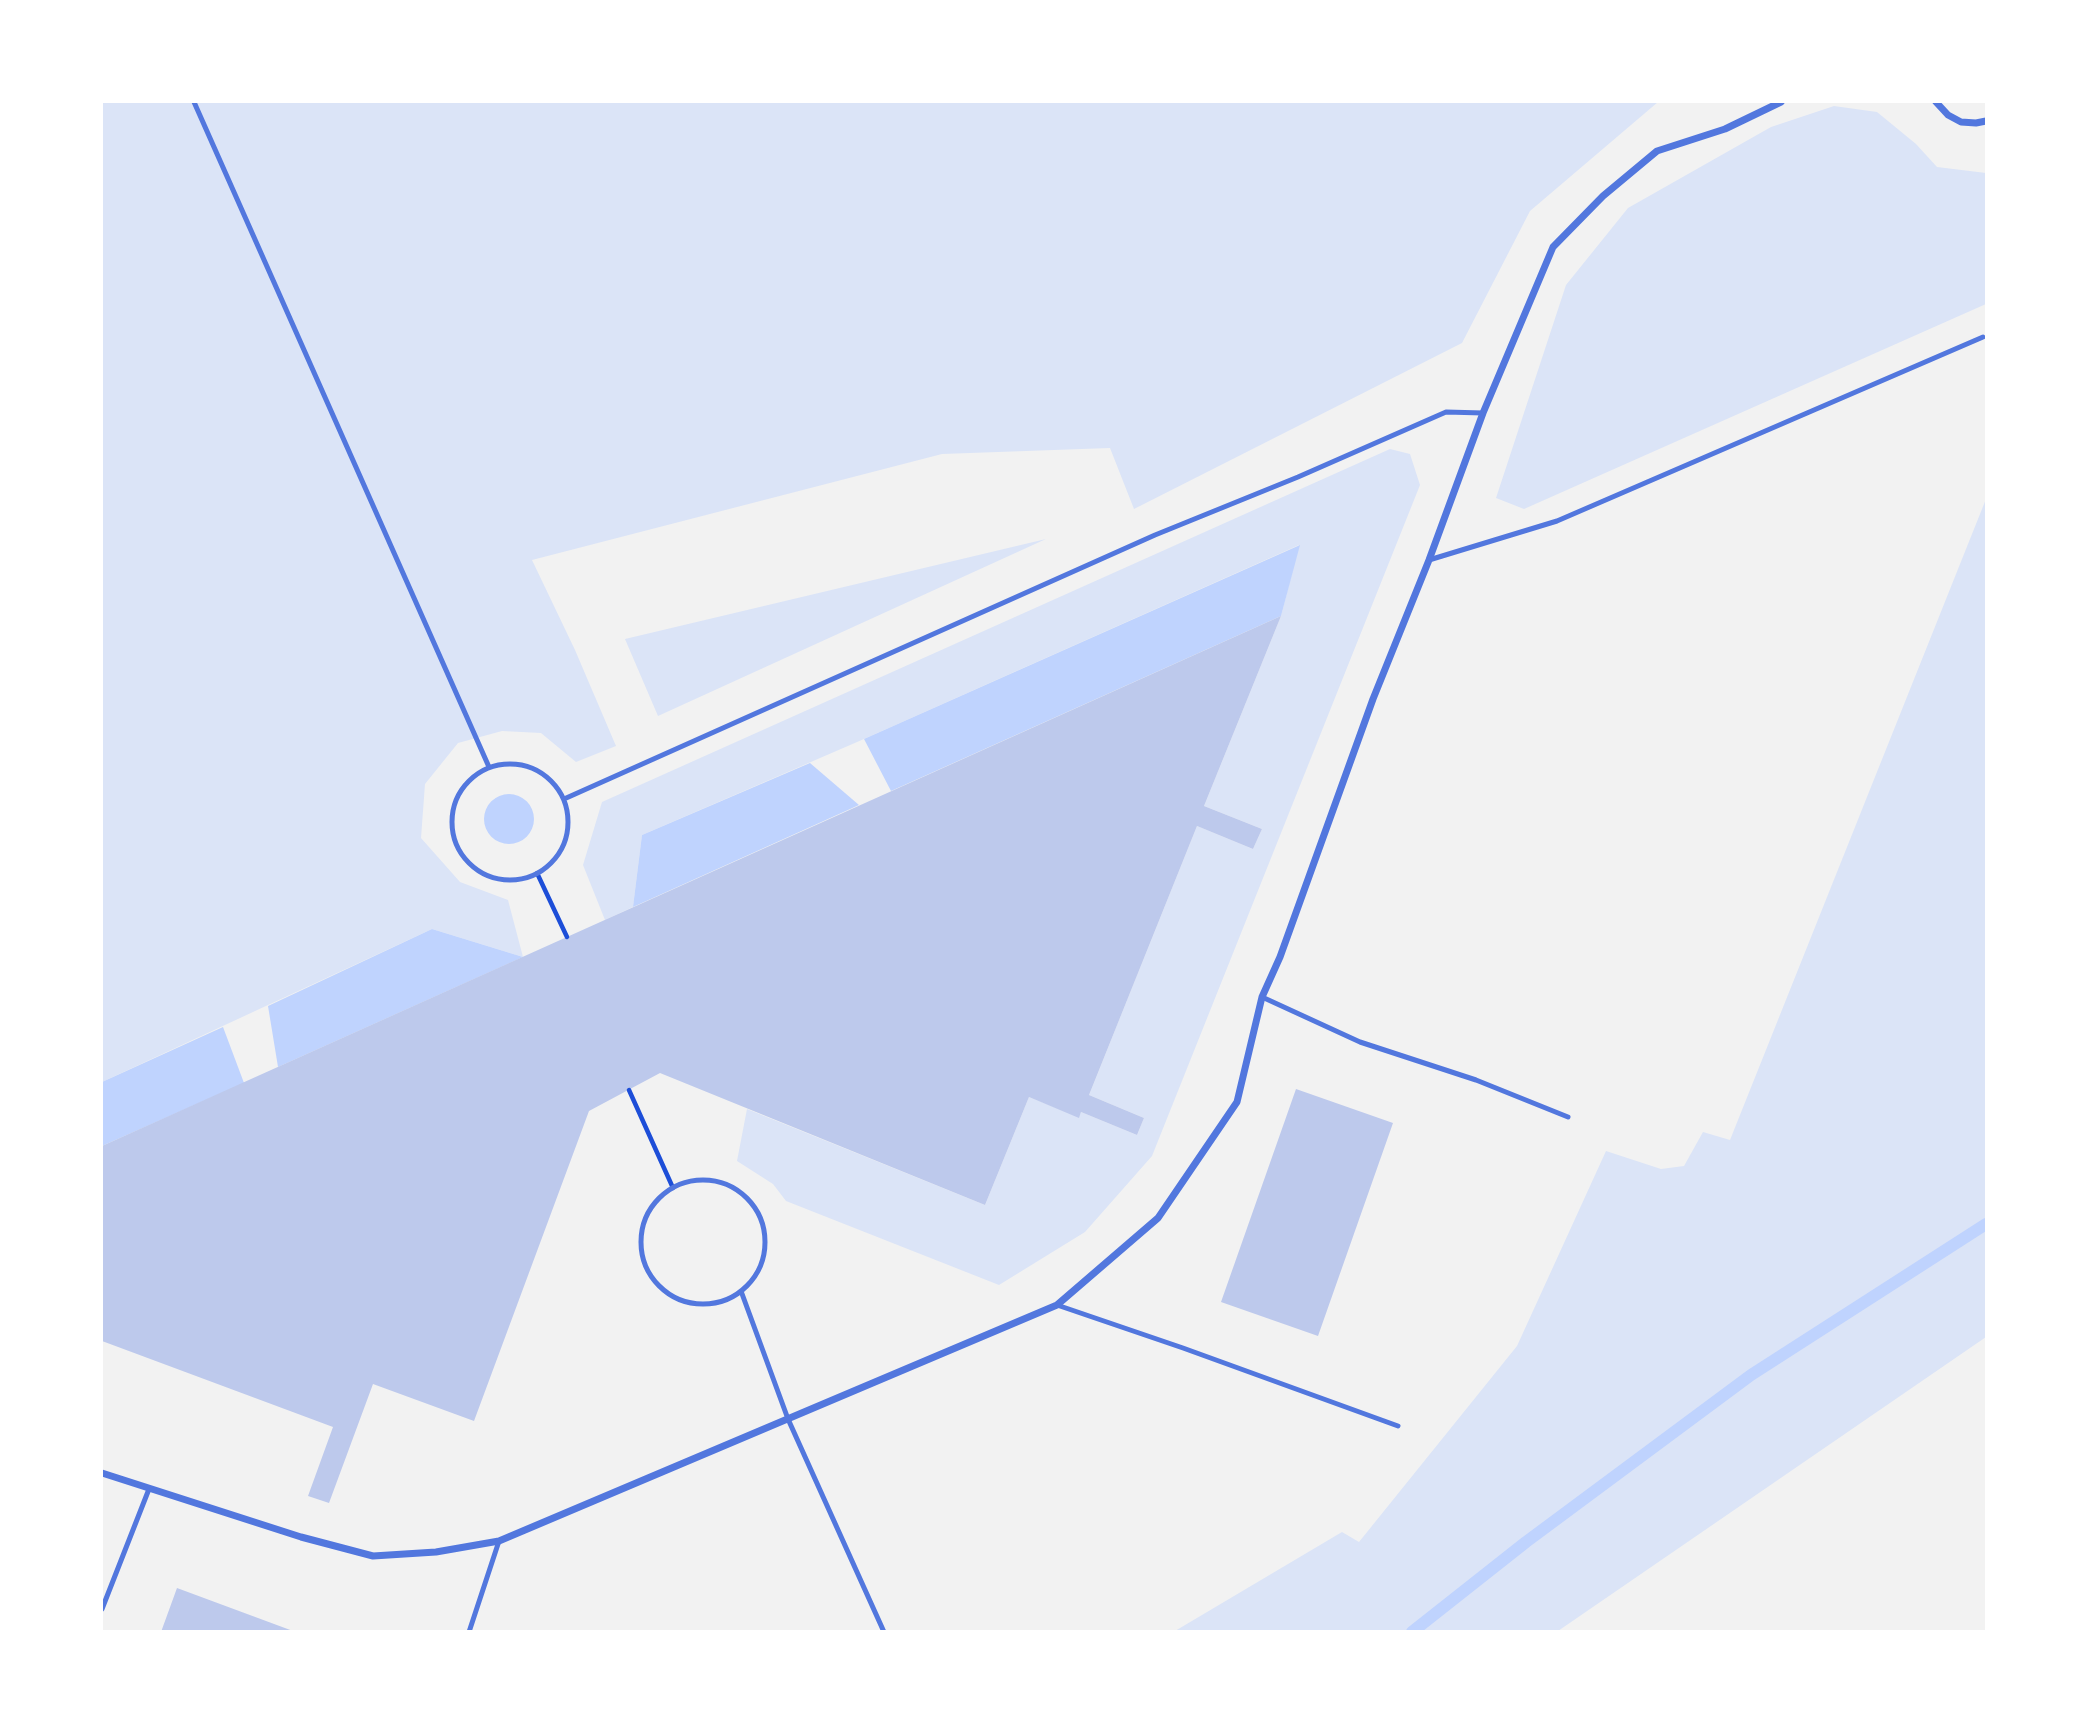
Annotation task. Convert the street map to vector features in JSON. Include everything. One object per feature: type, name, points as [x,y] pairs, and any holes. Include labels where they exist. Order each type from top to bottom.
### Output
[{"type":"street","points":[[102,1473],[301,1537],[373,1556],[436,1552],[499,1541],[1057,1305],[1158,1219],[1237,1102],[1262,997],[1280,957],[1373,699],[1429,560],[1483,413],[1553,247],[1603,196],[1657,151],[1725,130],[1781,102]]},
{"type":"street","points":[[1936,102],[1948,115],[1961,122],[1986,121]]},
{"type":"lane","points":[[194,102],[489,767]]},
{"type":"lane","points":[[1429,560],[1557,521],[1983,337]]},
{"type":"lane","points":[[564,799],[1155,535],[1298,477],[1446,412],[1483,413]]},
{"type":"lane","points":[[521,764],[541,772],[556,786],[564,799],[568,818],[566,837],[558,855],[546,868],[529,877],[510,880],[491,878],[474,868],[456,845],[451,825],[454,803],[464,785],[489,767],[521,764]]},
{"type":"lane","points":[[1262,997],[1360,1042],[1476,1080],[1568,1117]]},
{"type":"lane","points":[[692,1181],[713,1181],[733,1187],[749,1200],[760,1217],[765,1237],[763,1258],[755,1277],[741,1292],[723,1301],[703,1305],[683,1301],[665,1292],[651,1277],[642,1258],[641,1238],[646,1218],[657,1200],[673,1188],[692,1181]]},
{"type":"lane","points":[[741,1292],[788,1419],[884,1632]]},
{"type":"lane","points":[[1057,1305],[1208,1356],[1398,1426]]},
{"type":"lane","points":[[102,1609],[149,1489]]},
{"type":"lane","points":[[469,1632],[499,1541]]},
{"type":"path","points":[[537,873],[567,937]]},
{"type":"path","points":[[629,1090],[673,1188]]},
{"type":"shaded area","points":[[102,102],[1658,102],[1530,211],[1462,343],[1134,509],[1110,448],[942,454],[532,560],[575,650],[616,746],[576,762],[541,733],[502,731],[458,743],[425,784],[421,838],[460,882],[508,900],[523,957],[432,929],[102,1082]]},
{"type":"shaded area","points":[[1834,106],[1877,112],[1916,144],[1937,167],[1986,173],[1986,304],[1524,509],[1496,498],[1566,285],[1628,208],[1771,127]]},
{"type":"shaded area","points":[[1390,449],[1410,454],[1420,485],[1152,1156],[1085,1232],[999,1285],[786,1201],[773,1184],[737,1161],[747,1109],[985,1205],[1029,1097],[1079,1117],[1081,1112],[1137,1135],[1144,1118],[1089,1095],[1197,826],[1253,849],[1262,829],[1204,806],[1281,616],[1299,545],[642,835],[633,907],[605,920],[583,865],[602,802]]},
{"type":"shaded area","points":[[1986,499],[1986,1337],[1558,1631],[1175,1631],[1342,1532],[1359,1542],[1517,1346],[1606,1151],[1661,1169],[1684,1166],[1703,1132],[1730,1140]]},
{"type":"shaded area","points":[[1046,539],[658,716],[625,639]]},
{"type":"water","points":[[1300,545],[1281,616],[891,791],[864,739]]},
{"type":"water","points":[[810,763],[859,805],[633,907],[642,835]]},
{"type":"water","points":[[509,794],[527,801],[534,819],[527,837],[509,844],[491,837],[484,819],[491,801]]},
{"type":"water","points":[[432,929],[523,957],[278,1067],[268,1006]]},
{"type":"water","points":[[223,1027],[244,1083],[102,1146],[102,1082]]},
{"type":"building","points":[[1281,616],[1204,806],[1262,829],[1253,849],[1197,826],[1089,1095],[1144,1118],[1137,1135],[1081,1112],[1079,1118],[1029,1097],[985,1205],[660,1073],[589,1111],[474,1421],[373,1384],[329,1503],[308,1496],[333,1427],[102,1341],[102,1146]]},
{"type":"building","points":[[1296,1089],[1393,1123],[1318,1336],[1221,1302]]},
{"type":"building","points":[[177,1588],[293,1631],[293,1632],[161,1632]]},
{"type":"waterway","points":[[1412,1632],[1526,1542],[1751,1375],[1986,1224]]}]
